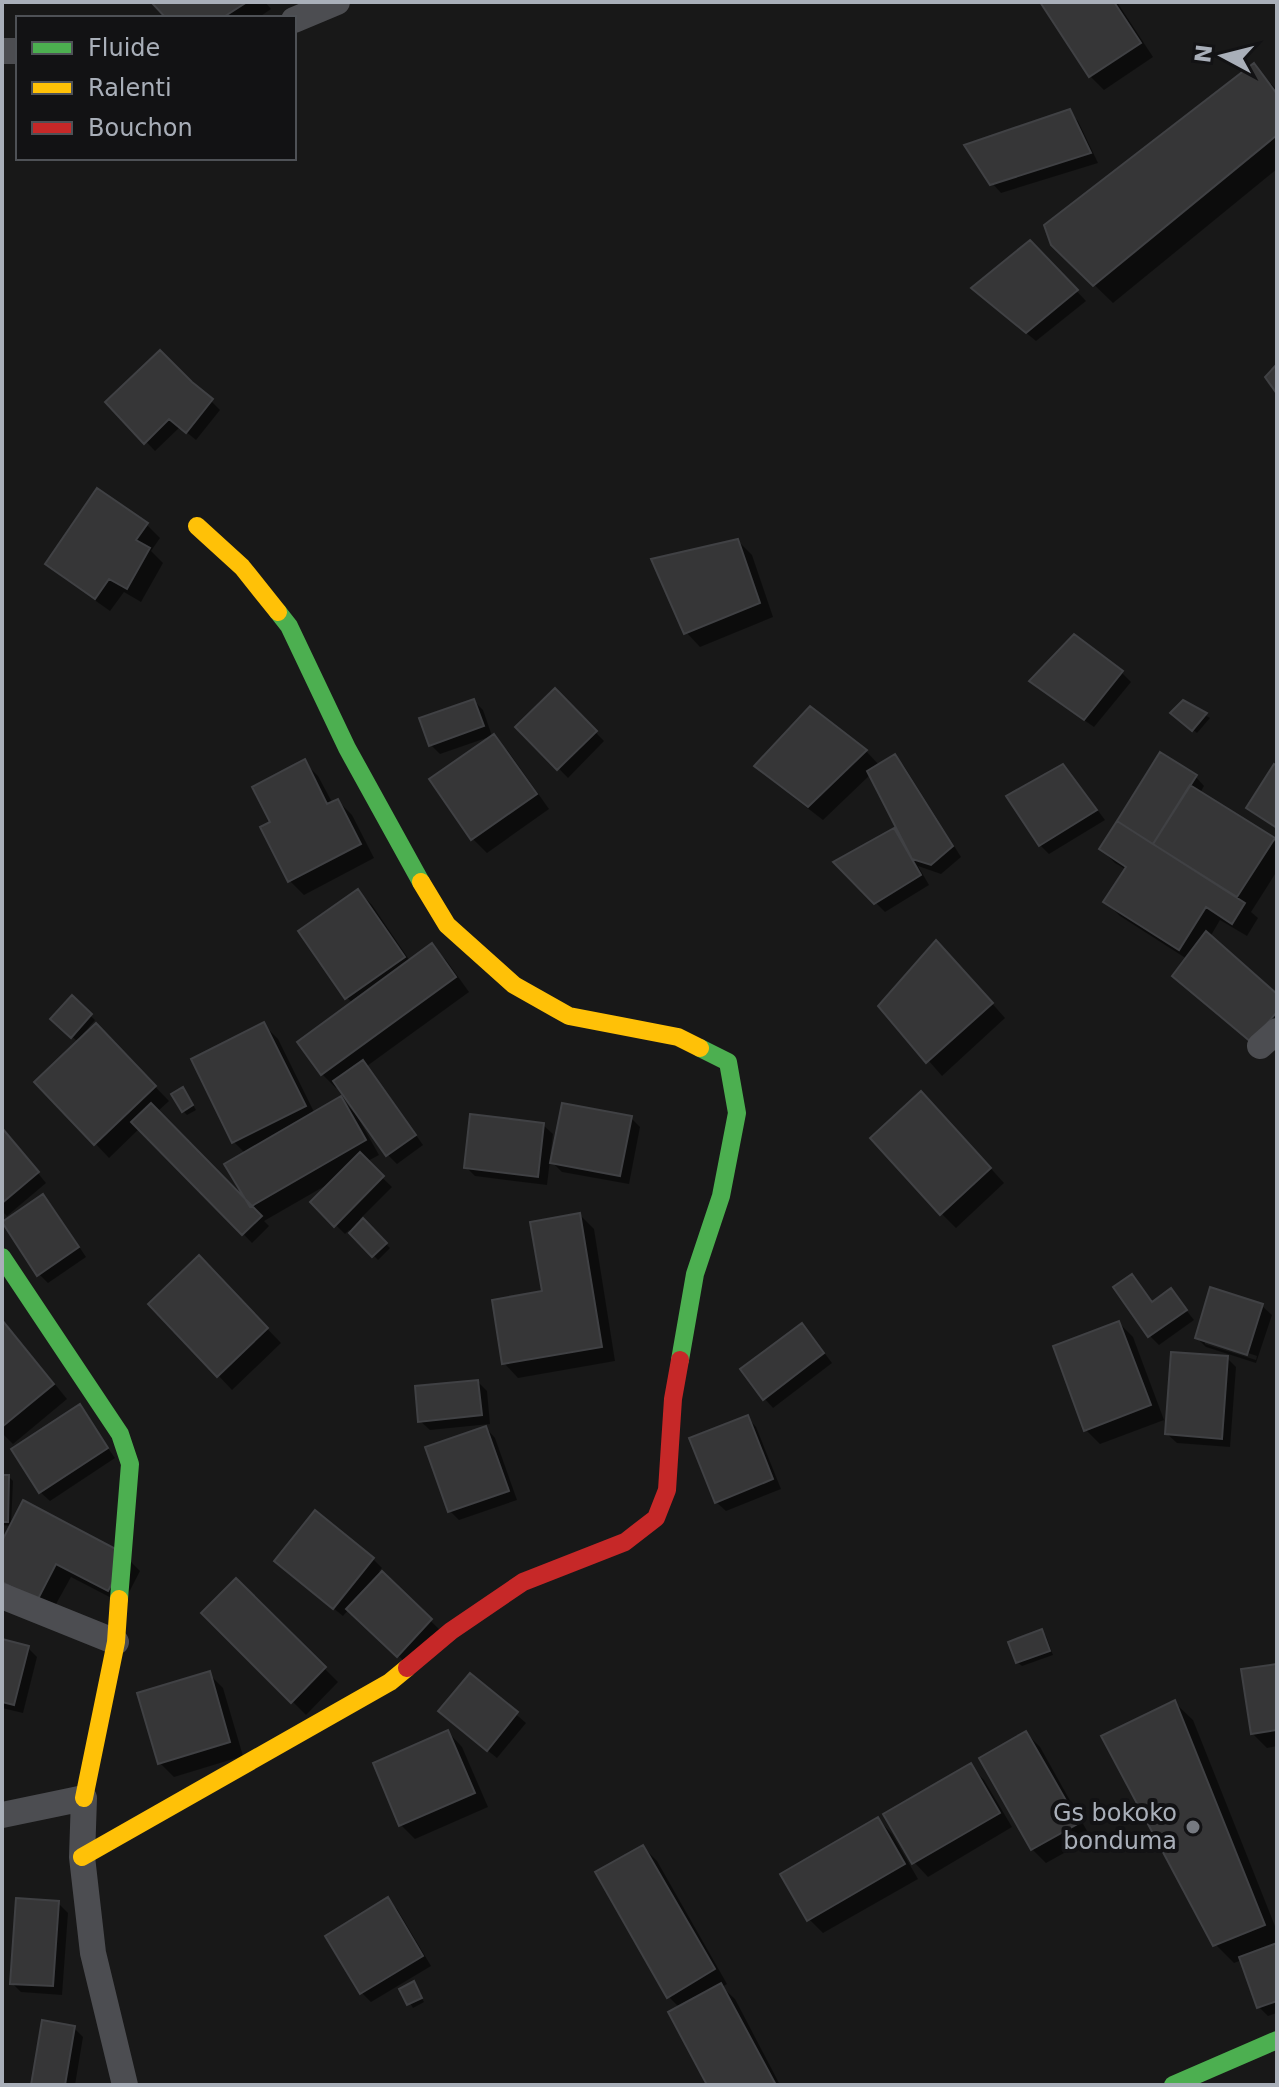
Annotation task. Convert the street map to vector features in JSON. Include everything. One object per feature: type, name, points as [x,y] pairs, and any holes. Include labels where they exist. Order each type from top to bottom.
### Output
[{"type":"street","points":[[296,19],[337,2]]},
{"type":"street","points":[[82,1857],[390,1682],[451,1631],[523,1582],[625,1542],[656,1518],[667,1490],[673,1399],[695,1274],[721,1196],[737,1113],[728,1062],[678,1037],[569,1016],[514,985],[447,925],[347,748],[289,626],[242,567],[197,526]]},
{"type":"street","points":[[2,1257],[120,1434],[130,1464],[116,1642],[84,1798],[82,1857],[93,1953],[125,2085]]},
{"type":"street","points":[[2,1596],[116,1642]]},
{"type":"street","points":[[2,1815],[84,1798]]},
{"type":"street","points":[[1173,2085],[1277,2040]]},
{"type":"building","points":[[151,2],[247,2],[225,16],[164,16]]},
{"type":"building","points":[[1040,2],[1114,2],[1141,43],[1089,77]]},
{"type":"building","points":[[1254,63],[1277,94],[1277,135],[1093,286],[1051,245],[1044,225]]},
{"type":"building","points":[[1070,109],[1091,153],[990,185],[964,145]]},
{"type":"building","points":[[1030,240],[1078,290],[1026,333],[971,288]]},
{"type":"building","points":[[160,350],[213,399],[186,433],[169,419],[144,444],[105,402]]},
{"type":"building","points":[[1277,364],[1277,394],[1265,377]]},
{"type":"building","points":[[97,488],[148,523],[136,540],[150,548],[127,589],[109,579],[95,599],[45,564]]},
{"type":"building","points":[[738,539],[760,603],[684,634],[651,559]]},
{"type":"building","points":[[1074,634],[1123,671],[1084,720],[1029,681]]},
{"type":"building","points":[[555,688],[597,731],[557,770],[515,727]]},
{"type":"building","points":[[474,699],[484,726],[429,746],[419,718]]},
{"type":"building","points":[[1183,700],[1207,713],[1192,731],[1170,713]]},
{"type":"building","points":[[810,706],[867,750],[808,807],[754,766]]},
{"type":"building","points":[[494,734],[537,794],[471,840],[429,779]]},
{"type":"building","points":[[1160,752],[1197,775],[1153,844],[1117,821]]},
{"type":"building","points":[[895,754],[953,846],[931,865],[912,859],[867,771]]},
{"type":"building","points":[[305,759],[327,804],[338,799],[361,844],[288,882],[260,827],[270,822],[252,787]]},
{"type":"building","points":[[1063,764],[1097,810],[1039,846],[1006,796]]},
{"type":"building","points":[[1274,764],[1277,766],[1277,828],[1246,808]]},
{"type":"building","points":[[1190,785],[1275,838],[1237,897],[1153,844]]},
{"type":"building","points":[[1117,821],[1245,903],[1232,924],[1206,907],[1179,950],[1103,902],[1126,867],[1099,849]]},
{"type":"building","points":[[894,828],[921,875],[874,904],[833,862]]},
{"type":"building","points":[[358,889],[405,957],[345,999],[298,931]]},
{"type":"building","points":[[1206,931],[1277,994],[1277,1012],[1251,1042],[1172,976]]},
{"type":"building","points":[[936,940],[993,1003],[926,1063],[878,1006]]},
{"type":"building","points":[[432,943],[456,977],[321,1075],[297,1042]]},
{"type":"building","points":[[72,995],[92,1014],[71,1038],[50,1019]]},
{"type":"building","points":[[264,1022],[306,1106],[232,1143],[191,1059]]},
{"type":"building","points":[[96,1023],[156,1086],[94,1145],[34,1082]]},
{"type":"building","points":[[363,1060],[416,1135],[386,1156],[333,1081]]},
{"type":"building","points":[[183,1087],[193,1105],[182,1112],[171,1094]]},
{"type":"building","points":[[921,1091],[991,1168],[940,1215],[870,1138]]},
{"type":"building","points":[[341,1096],[366,1140],[250,1207],[224,1164]]},
{"type":"building","points":[[151,1103],[262,1216],[242,1235],[131,1122]]},
{"type":"building","points":[[562,1103],[632,1116],[620,1176],[550,1163]]},
{"type":"building","points":[[470,1114],[544,1123],[538,1177],[464,1168]]},
{"type":"building","points":[[2,1128],[39,1172],[2,1203]]},
{"type":"building","points":[[360,1152],[384,1176],[334,1227],[310,1202]]},
{"type":"building","points":[[43,1194],[79,1247],[37,1276],[2,1222]]},
{"type":"building","points":[[580,1213],[602,1347],[502,1364],[492,1300],[542,1291],[530,1222]]},
{"type":"building","points":[[363,1218],[387,1243],[372,1257],[349,1233]]},
{"type":"building","points":[[199,1255],[268,1328],[217,1377],[148,1304]]},
{"type":"building","points":[[1132,1274],[1152,1302],[1171,1288],[1187,1310],[1148,1337],[1113,1287]]},
{"type":"building","points":[[1210,1287],[1263,1304],[1247,1355],[1195,1338]]},
{"type":"building","points":[[2,1320],[54,1384],[2,1427]]},
{"type":"building","points":[[1119,1321],[1151,1405],[1084,1431],[1053,1346]]},
{"type":"building","points":[[802,1323],[824,1353],[763,1400],[740,1369]]},
{"type":"building","points":[[1171,1352],[1228,1356],[1222,1439],[1165,1434]]},
{"type":"building","points":[[478,1380],[482,1415],[418,1422],[415,1386]]},
{"type":"building","points":[[80,1404],[108,1448],[39,1493],[11,1449]]},
{"type":"building","points":[[748,1415],[773,1479],[715,1503],[689,1438]]},
{"type":"building","points":[[486,1426],[509,1491],[448,1512],[425,1447]]},
{"type":"building","points":[[2,1475],[9,1475],[8,1522],[2,1522]]},
{"type":"building","points":[[23,1500],[127,1555],[108,1591],[56,1564],[37,1601],[2,1582],[2,1541]]},
{"type":"building","points":[[315,1510],[374,1558],[333,1609],[274,1561]]},
{"type":"building","points":[[382,1571],[432,1619],[397,1657],[346,1609]]},
{"type":"building","points":[[236,1578],[326,1667],[291,1703],[201,1613]]},
{"type":"building","points":[[1042,1629],[1050,1651],[1016,1663],[1008,1642]]},
{"type":"building","points":[[2,1639],[29,1646],[14,1705],[2,1702]]},
{"type":"building","points":[[1277,1664],[1277,1730],[1251,1734],[1241,1669]]},
{"type":"building","points":[[210,1671],[230,1742],[158,1764],[137,1693]]},
{"type":"building","points":[[470,1673],[518,1712],[487,1751],[438,1711]]},
{"type":"building","points":[[1175,1700],[1265,1925],[1213,1946],[1101,1736]]},
{"type":"building","points":[[448,1730],[475,1793],[399,1826],[373,1763]]},
{"type":"building","points":[[1026,1731],[1079,1823],[1031,1850],[979,1758]]},
{"type":"building","points":[[971,1763],[1000,1813],[912,1864],[883,1814]]},
{"type":"building","points":[[878,1817],[905,1864],[807,1921],[780,1874]]},
{"type":"building","points":[[643,1845],[715,1969],[667,1998],[595,1872]]},
{"type":"building","points":[[388,1897],[423,1956],[360,1994],[325,1936]]},
{"type":"building","points":[[16,1898],[59,1901],[53,1986],[10,1984]]},
{"type":"building","points":[[1277,1943],[1277,2001],[1257,2008],[1239,1957]]},
{"type":"building","points":[[414,1981],[422,1998],[407,2005],[399,1989]]},
{"type":"building","points":[[721,1983],[776,2085],[707,2085],[668,2012]]},
{"type":"building","points":[[42,2020],[75,2026],[65,2085],[31,2085]]},
{"type":"traffic: fast","points":[[278,612],[289,626],[347,748],[421,882]]},
{"type":"traffic: fast","points":[[680,1360],[695,1274],[721,1196],[737,1113],[728,1062],[700,1048]]},
{"type":"traffic: fast","points":[[2,1257],[120,1434],[130,1464],[119,1599]]},
{"type":"traffic: fast","points":[[1173,2085],[1277,2040]]},
{"type":"traffic: slow","points":[[197,526],[242,567],[278,612]]},
{"type":"traffic: slow","points":[[421,882],[447,925],[514,985],[569,1016],[678,1037],[700,1048]]},
{"type":"traffic: slow","points":[[84,1798],[116,1642],[119,1599]]},
{"type":"traffic: slow","points":[[82,1857],[390,1682],[407,1668]]},
{"type":"traffic: jam","points":[[407,1668],[451,1631],[523,1582],[625,1542],[656,1518],[667,1490],[673,1399],[680,1360]]},
{"type":"place","name":"Gs bokoko bonduma","points":[[1193,1827]]}]
